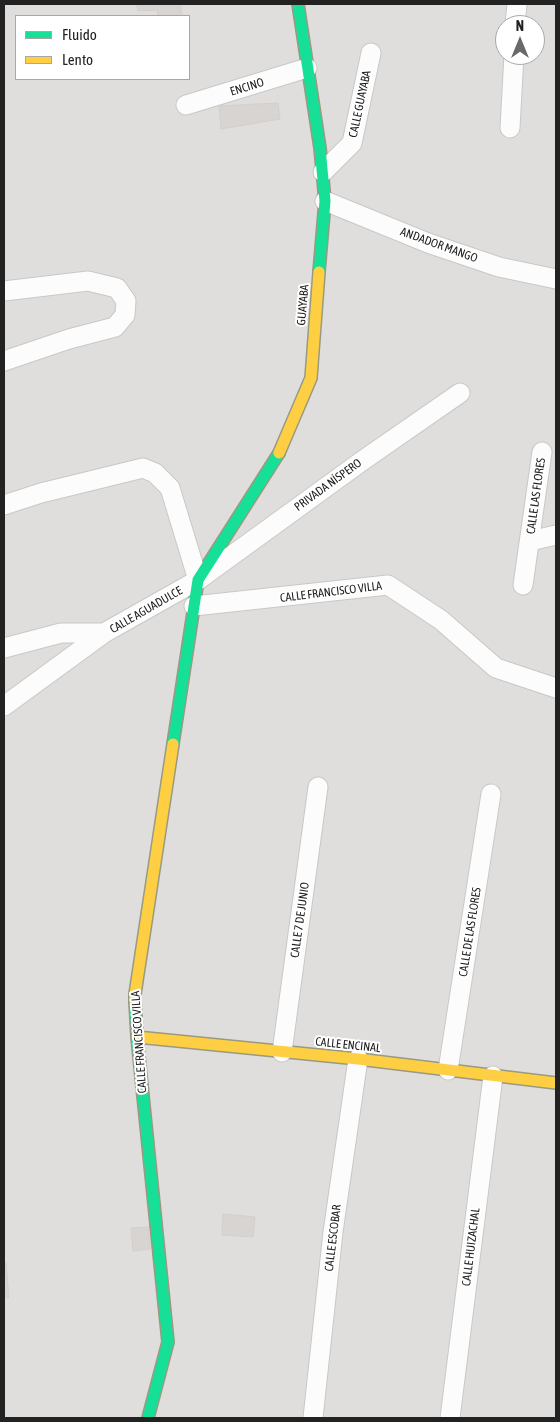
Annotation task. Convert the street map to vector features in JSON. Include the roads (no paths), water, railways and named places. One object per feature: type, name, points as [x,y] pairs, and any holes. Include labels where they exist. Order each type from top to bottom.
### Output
[{"type":"street","name":"GUAYABA","points":[[198,580],[281,450],[311,378],[325,201],[323,172],[298,4]]},
{"type":"street","name":"CALLE GUAYABA","points":[[323,172],[352,143],[371,53]]},
{"type":"street","points":[[510,128],[513,65]]},
{"type":"street","name":"ENCINO","points":[[186,105],[307,68]]},
{"type":"street","name":"ANDADOR MANGO","points":[[325,201],[428,242],[499,267],[556,279]]},
{"type":"street","points":[[4,291],[88,281],[117,288],[126,301],[125,316],[115,327],[69,339],[4,360]]},
{"type":"street","name":"PRIVADA NÍSPERO","points":[[198,580],[354,466],[460,393]]},
{"type":"street","name":"CALLE LAS FLORES","points":[[523,585],[542,452]]},
{"type":"street","points":[[4,505],[40,493],[143,468],[155,472],[170,488],[198,580]]},
{"type":"street","points":[[530,541],[556,535]]},
{"type":"street","name":"CALLE FRANCISCO VILLA","points":[[148,1418],[168,1342],[134,994],[198,580]]},
{"type":"street","name":"CALLE AGUADULCE","points":[[4,648],[61,634],[104,634],[198,580]]},
{"type":"street","name":"CALLE FRANCISCO VILLA","points":[[194,606],[388,585],[441,620],[496,668],[556,688]]},
{"type":"street","points":[[4,706],[104,634]]},
{"type":"street","name":"CALLE 7 DE JUNIO","points":[[282,1052],[318,787]]},
{"type":"street","name":"CALLE DE LAS FLORES","points":[[448,1070],[491,794]]},
{"type":"street","name":"CALLE ENCINAL","points":[[137,1037],[556,1083]]},
{"type":"street","name":"CALLE ESCOBAR","points":[[313,1418],[333,1232],[358,1060]]},
{"type":"street","name":"CALLE HUIZACHAL","points":[[450,1418],[493,1076]]}]
